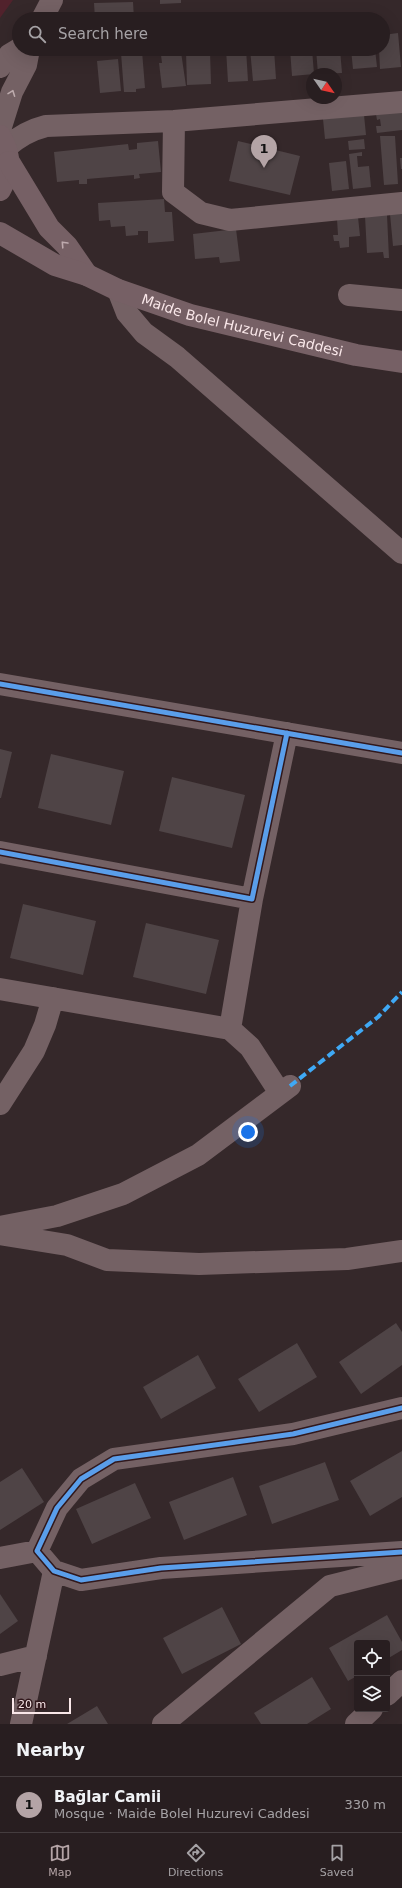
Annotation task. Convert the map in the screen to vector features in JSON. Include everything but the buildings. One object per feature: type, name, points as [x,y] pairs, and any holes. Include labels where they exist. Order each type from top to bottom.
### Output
[{"type":"main road","points":[[0,190],[7,178],[4,144]]},
{"type":"main road","name":"Maide Bolel Huzurevi Caddesi","points":[[4,144],[49,228],[67,246],[88,275]]},
{"type":"main road","name":"Maide Bolel Huzurevi Caddesi","points":[[0,233],[55,265],[88,275],[118,290],[190,315],[356,355],[402,362]]},
{"type":"street","points":[[46,12],[52,0]]},
{"type":"street","points":[[0,66],[12,53]]},
{"type":"street","points":[[4,144],[12,92],[26,65],[28,56]]},
{"type":"street","points":[[4,144],[32,129],[46,126],[174,121],[402,102]]},
{"type":"street","points":[[174,121],[173,192],[201,213],[230,220],[402,203]]},
{"type":"street","points":[[118,290],[127,313],[144,333],[177,357],[402,553]]},
{"type":"street","points":[[349,295],[402,300]]},
{"type":"street","points":[[0,684],[402,753]]},
{"type":"street","points":[[230,1029],[252,899],[287,733]]},
{"type":"street","points":[[0,852],[252,899]]},
{"type":"street","points":[[0,989],[230,1029],[250,1047],[285,1090],[198,1155],[123,1194],[57,1216],[0,1228]]},
{"type":"street","points":[[0,1104],[34,1051],[45,1025],[53,998]]},
{"type":"street","points":[[0,1234],[67,1245],[107,1260],[199,1264],[347,1259],[402,1251]]},
{"type":"street","points":[[37,1551],[57,1508],[81,1479],[114,1459],[293,1434],[402,1408]]},
{"type":"street","points":[[0,1558],[37,1551]]},
{"type":"street","points":[[37,1551],[54,1571],[81,1580],[161,1568],[402,1552]]},
{"type":"street","points":[[163,1724],[330,1586],[402,1568]]},
{"type":"street","points":[[21,1724],[54,1571]]},
{"type":"street","points":[[0,1665],[36,1656]]},
{"type":"street","points":[[390,1692],[402,1681]]},
{"type":"street","points":[[356,1724],[369,1712]]},
{"type":"shaded area","points":[[0,0],[13,0],[0,18]]},
{"type":"marked path","points":[[290,1086],[378,1017],[402,992]]},
{"type":"cycle path","points":[[0,684],[402,753]]},
{"type":"cycle path","points":[[0,852],[252,899],[287,733]]},
{"type":"cycle path","points":[[402,1408],[293,1434],[114,1459],[81,1479],[57,1508],[37,1551],[54,1571],[81,1580],[161,1568],[402,1552]]},
{"type":"place","name":"Bağlar Camii","points":[[264,168]]}]
